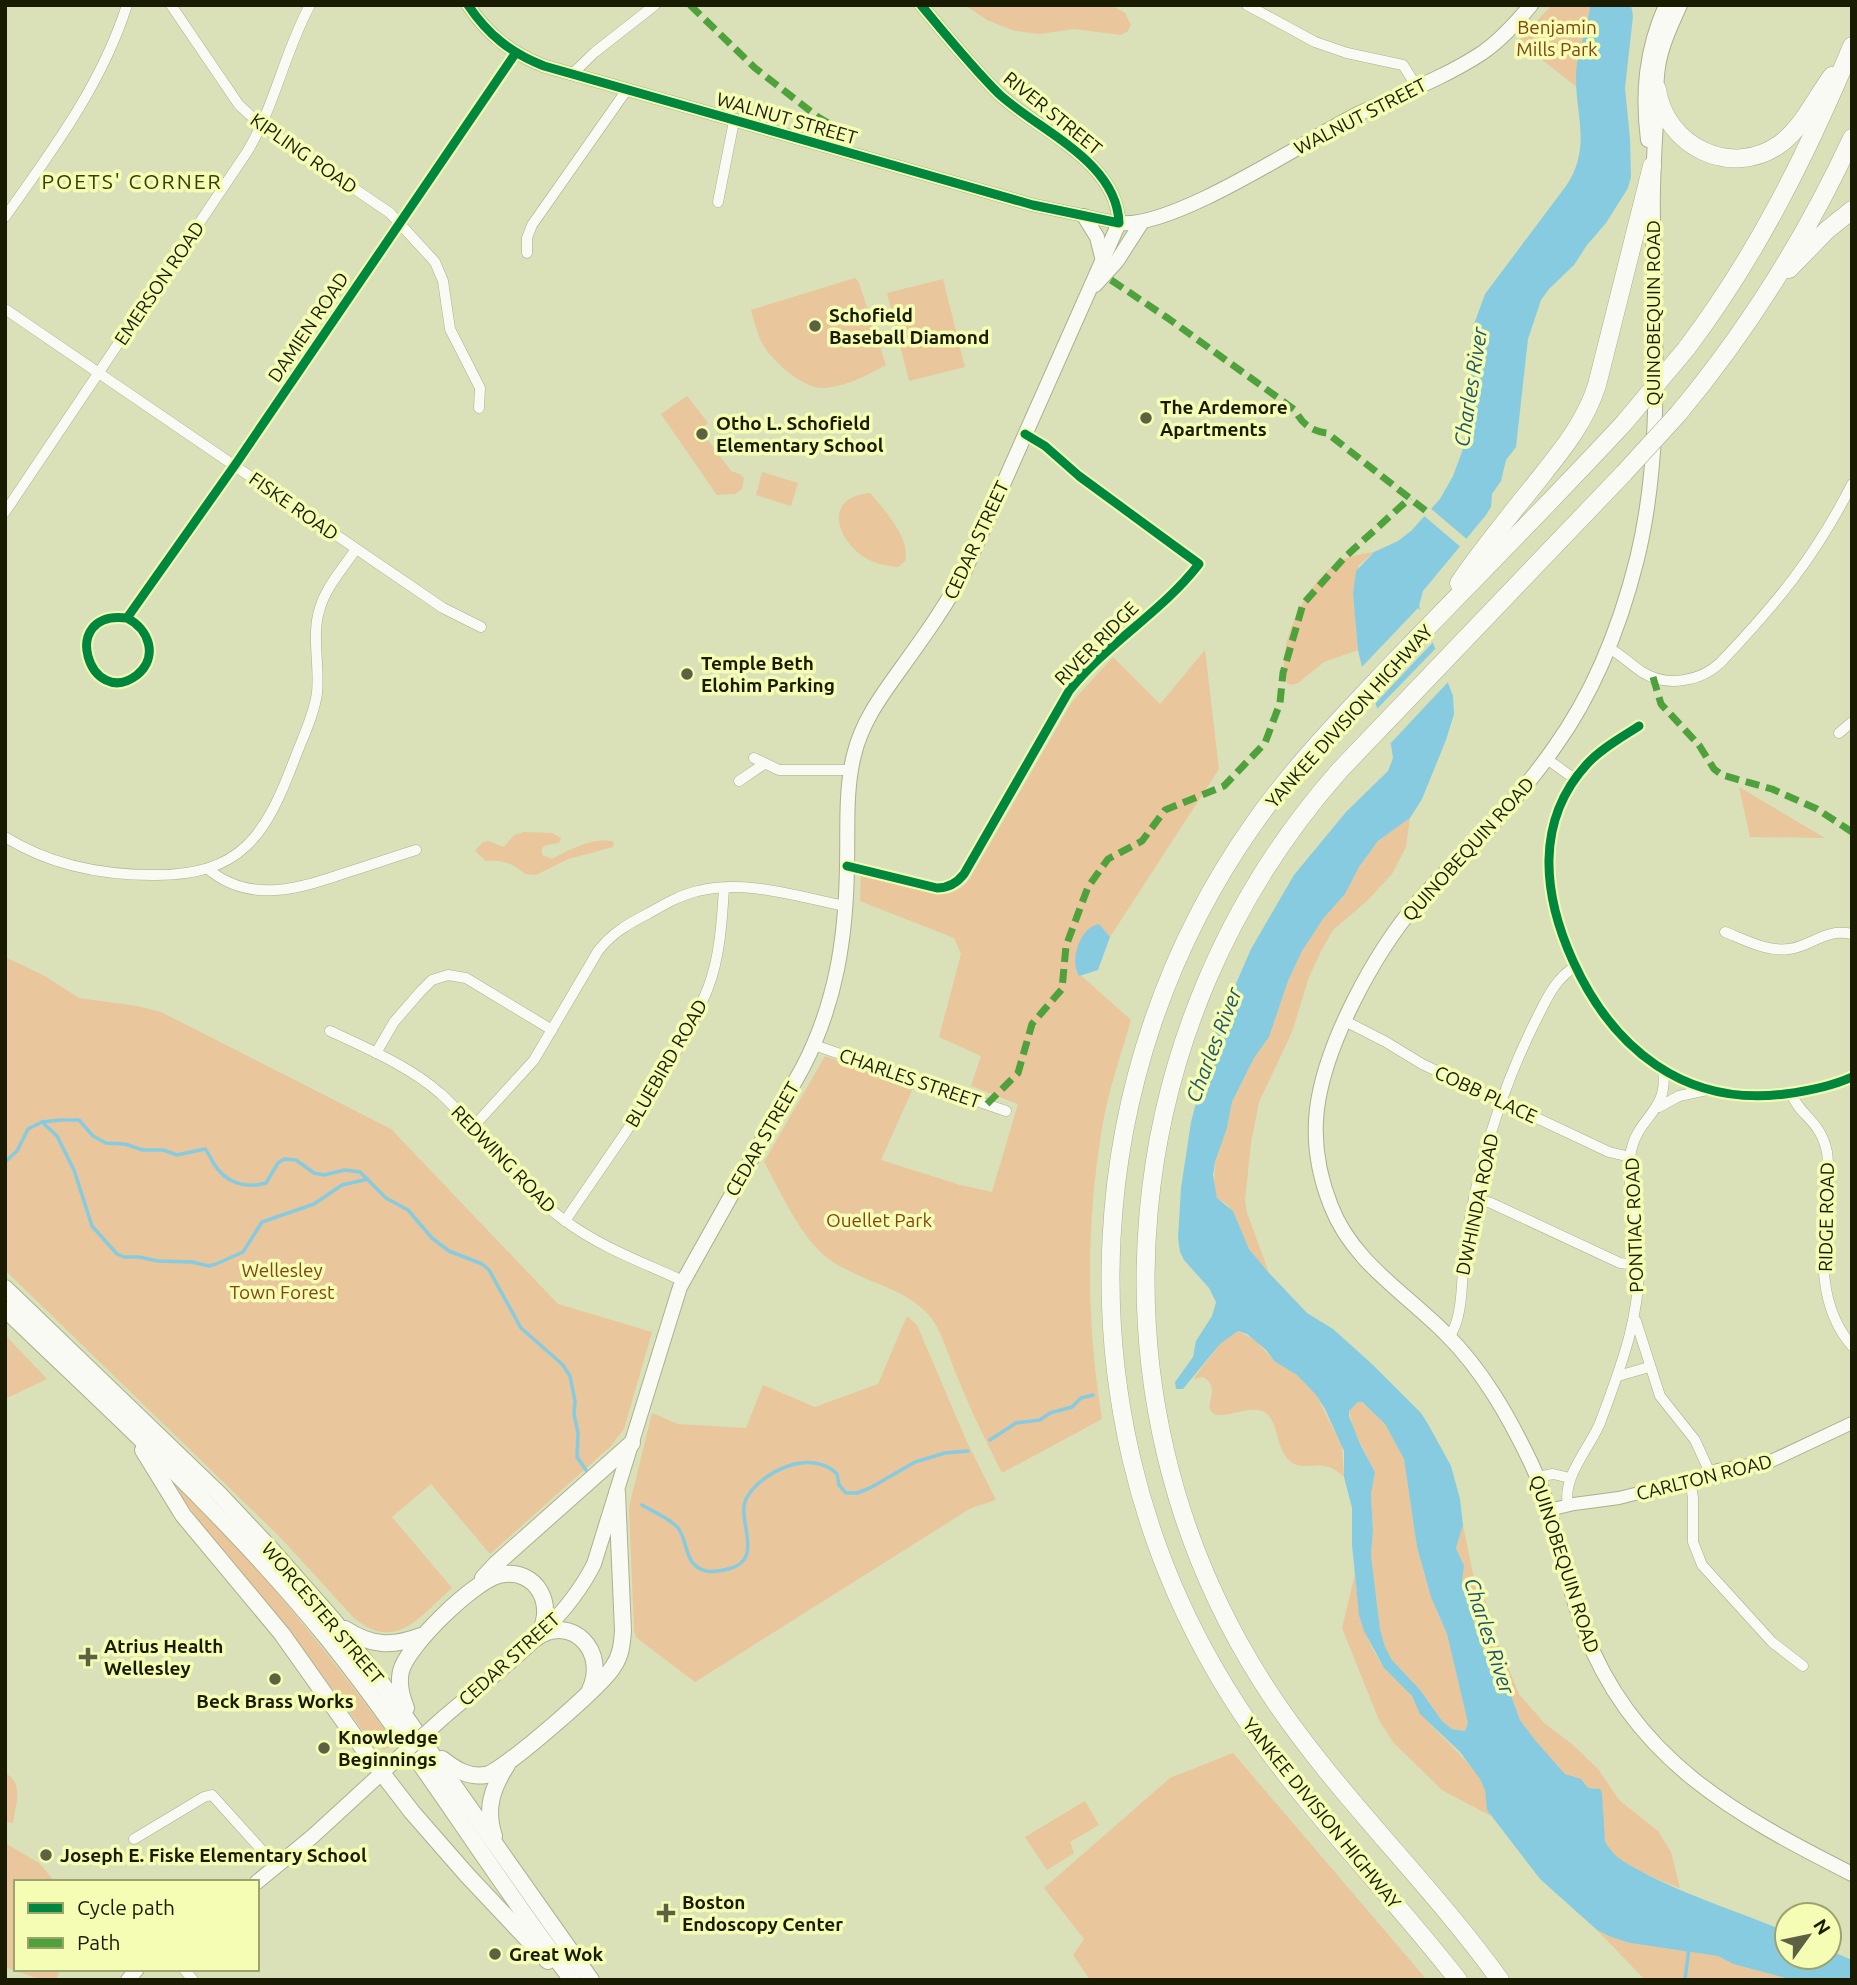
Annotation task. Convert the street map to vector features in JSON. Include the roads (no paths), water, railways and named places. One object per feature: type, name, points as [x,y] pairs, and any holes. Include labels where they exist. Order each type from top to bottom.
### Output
[{"type":"highway","points":[[1657,89],[1665,114],[1674,130],[1688,143],[1718,157],[1749,157],[1774,147],[1795,131],[1850,50]]},
{"type":"highway","name":"YANKEE DIVISION HIGHWAY","points":[[1458,1980],[1276,1762],[1242,1715],[1202,1646],[1162,1556],[1137,1482],[1122,1415],[1111,1326],[1110,1247],[1118,1169],[1138,1073],[1165,989],[1193,926],[1242,841],[1290,777],[1362,696],[1624,423],[1686,349],[1736,279],[1780,204],[1823,117],[1850,50]]},
{"type":"highway","name":"YANKEE DIVISION HIGHWAY","points":[[1500,1980],[1306,1744],[1241,1647],[1208,1579],[1181,1506],[1157,1413],[1149,1347],[1146,1260],[1153,1165],[1169,1089],[1195,1007],[1230,928],[1269,862],[1321,792],[1678,415],[1772,286],[1852,138]]},
{"type":"highway","points":[[1433,621],[1478,555],[1567,444],[1588,410],[1652,166]]},
{"type":"highway","points":[[1772,286],[1827,230],[1852,210]]},
{"type":"highway","name":"WORCESTER STREET","points":[[5,1288],[219,1494],[334,1621],[415,1730],[591,1980]]},
{"type":"highway","name":"WORCESTER STREET","points":[[5,1309],[231,1529],[327,1639],[400,1735],[571,1980]]},
{"type":"highway","points":[[127,1427],[183,1515],[276,1627],[424,1826],[546,1960],[571,1980]]},
{"type":"highway","points":[[478,1586],[496,1564],[632,1443]]},
{"type":"highway","points":[[429,1750],[458,1771],[470,1775],[490,1774],[509,1763],[611,1671],[621,1649],[623,1619],[617,1493]]},
{"type":"highway","points":[[415,1730],[401,1697],[400,1681],[404,1663],[421,1636],[478,1586],[503,1574],[516,1575],[531,1582],[541,1594],[546,1612],[543,1627],[536,1638]]},
{"type":"highway","points":[[334,1621],[374,1643],[396,1644],[421,1636]]},
{"type":"highway","points":[[536,1638],[548,1632],[562,1630],[576,1635],[587,1644],[595,1663],[594,1679],[589,1692]]},
{"type":"highway","points":[[501,1852],[490,1822],[490,1804],[498,1780],[509,1763]]},
{"type":"main road","name":"WALNUT STREET","points":[[1119,223],[1142,222],[1172,212],[1347,120],[1464,64],[1506,34],[1531,5]]},
{"type":"main road","name":"QUINOBEQUIN ROAD","points":[[1652,166],[1644,108],[1645,77],[1653,39],[1666,5]]},
{"type":"main road","name":"QUINOBEQUIN ROAD","points":[[1680,5],[1657,70],[1652,166],[1652,471],[1640,547],[1623,614],[1610,649],[1573,720],[1547,759],[1495,821],[1409,912],[1374,965],[1345,1021],[1330,1059],[1317,1109],[1317,1150],[1325,1190],[1339,1224],[1360,1254],[1450,1337],[1496,1398],[1537,1477],[1585,1634],[1609,1682],[1640,1726],[1688,1775],[1724,1803],[1769,1831],[1852,1874]]},
{"type":"main road","points":[[1084,216],[1097,237],[1102,257]]},
{"type":"main road","points":[[1090,291],[1117,261],[1142,222]]},
{"type":"main road","name":"CEDAR STREET","points":[[259,1880],[536,1638],[568,1604],[588,1575],[617,1493],[682,1281],[814,1045],[831,999],[839,969],[846,906],[850,770],[859,738],[871,711],[960,581],[1119,223]]},
{"type":"main road","name":"CEDAR STREET","points":[[1090,291],[1118,246],[1119,223]]},
{"type":"street","points":[[5,217],[59,142],[105,63],[127,5]]},
{"type":"street","name":"KIPLING ROAD","points":[[171,5],[239,105],[262,126],[384,208],[400,222],[439,268],[450,329],[481,388],[479,408]]},
{"type":"street","name":"EMERSON ROAD","points":[[5,512],[247,152],[262,126],[292,44],[310,5]]},
{"type":"street","name":"WALNUT STREET","points":[[468,5],[490,34],[515,54],[544,66],[1033,205],[1119,223]]},
{"type":"street","points":[[571,75],[590,56],[655,5]]},
{"type":"street","name":"RIVER STREET","points":[[921,5],[1002,96],[1065,143],[1099,174],[1113,194],[1119,223]]},
{"type":"street","points":[[1247,5],[1309,40],[1347,53],[1403,65],[1417,87]]},
{"type":"street","name":"DAMIEN ROAD","points":[[127,618],[515,54]]},
{"type":"street","points":[[527,253],[527,238],[532,225],[626,91]]},
{"type":"street","points":[[718,202],[734,121]]},
{"type":"street","name":"FISKE ROAD","points":[[5,309],[443,608],[481,627]]},
{"type":"street","name":"RIVER RIDGE","points":[[847,866],[937,888],[950,886],[960,880],[1069,691],[1199,564],[1079,476],[1040,442],[1025,434]]},
{"type":"street","points":[[1610,649],[1640,671],[1659,679],[1689,679],[1710,671],[1784,594],[1826,531],[1852,484]]},
{"type":"street","points":[[5,837],[43,858],[87,870],[140,875],[167,875],[208,869],[233,857],[251,842],[279,801],[316,700],[317,625],[320,608],[356,549]]},
{"type":"street","points":[[116,617],[127,618],[143,629],[147,637],[149,656],[145,666],[131,678],[113,681],[103,678],[88,663],[86,642],[97,624],[116,617]]},
{"type":"street","points":[[1839,733],[1852,722]]},
{"type":"street","points":[[1639,726],[1597,755],[1576,780],[1555,821],[1549,849],[1548,872],[1556,919],[1595,1003],[1616,1031],[1640,1054],[1680,1079],[1713,1090],[1754,1095],[1791,1093],[1824,1087],[1852,1077]]},
{"type":"street","points":[[754,758],[784,770],[850,770]]},
{"type":"street","points":[[1547,759],[1576,780]]},
{"type":"street","points":[[739,781],[764,764]]},
{"type":"street","points":[[208,869],[236,884],[262,891],[281,891],[312,885],[415,850]]},
{"type":"street","name":"BLUEBIRD ROAD","points":[[565,1221],[648,1100],[697,1012],[709,986],[715,959],[722,924],[724,888]]},
{"type":"street","points":[[472,1127],[503,1097],[534,1060],[598,951],[611,934],[677,897],[699,890],[750,888],[846,906]]},
{"type":"street","points":[[1725,932],[1762,946],[1783,949],[1796,947],[1830,933],[1852,934]]},
{"type":"street","name":"DWHINDA ROAD","points":[[1450,1337],[1457,1323],[1465,1245],[1474,1198],[1484,1155],[1502,1100],[1551,990],[1576,966]]},
{"type":"street","points":[[376,1053],[394,1022],[420,992],[432,981],[448,975],[466,978],[552,1030]]},
{"type":"street","name":"COBB PLACE","points":[[1345,1021],[1422,1064],[1609,1152],[1630,1157]]},
{"type":"street","name":"REDWING ROAD","points":[[330,1031],[376,1053],[432,1086],[540,1200],[565,1221],[601,1244],[682,1281]]},
{"type":"street","name":"CHARLES STREET","points":[[814,1045],[1006,1111]]},
{"type":"street","name":"PONTIAC ROAD","points":[[1568,1505],[1566,1487],[1596,1431],[1618,1376],[1635,1317],[1639,1265],[1630,1157],[1637,1135],[1658,1107],[1664,1087],[1663,1070]]},
{"type":"street","points":[[1658,1107],[1679,1096],[1713,1090]]},
{"type":"street","name":"RIDGE ROAD","points":[[1791,1093],[1796,1104],[1818,1126],[1826,1149],[1828,1173],[1824,1277],[1835,1318],[1852,1346]]},
{"type":"street","points":[[1474,1198],[1490,1202],[1620,1264],[1639,1265]]},
{"type":"street","points":[[1635,1317],[1649,1367],[1664,1403],[1695,1440],[1710,1473]]},
{"type":"street","points":[[1618,1376],[1649,1367]]},
{"type":"street","name":"CARLTON ROAD","points":[[1549,1510],[1619,1498],[1710,1473],[1769,1462],[1852,1423]]},
{"type":"street","points":[[1537,1477],[1553,1474],[1570,1478]]},
{"type":"street","points":[[1690,1480],[1693,1498],[1693,1542],[1702,1565],[1772,1642],[1803,1667]]},
{"type":"street","points":[[134,1839],[204,1797],[212,1795],[277,1867]]},
{"type":"water","name":"Charles River","points":[[1590,5],[1631,5],[1633,16],[1625,88],[1630,139],[1631,177],[1628,188],[1574,265],[1541,300],[1528,339],[1516,447],[1506,460],[1501,481],[1492,494],[1491,507],[1486,515],[1423,591],[1419,606],[1453,696],[1454,714],[1422,799],[1410,818],[1378,841],[1359,867],[1345,894],[1323,919],[1302,951],[1288,981],[1269,1037],[1254,1058],[1232,1102],[1213,1175],[1217,1198],[1233,1211],[1249,1249],[1269,1273],[1307,1313],[1333,1329],[1372,1364],[1421,1413],[1428,1424],[1451,1466],[1460,1499],[1463,1525],[1456,1548],[1464,1566],[1462,1580],[1479,1640],[1488,1660],[1506,1681],[1520,1720],[1535,1740],[1565,1774],[1581,1779],[1588,1788],[1600,1789],[1605,1841],[1610,1850],[1623,1861],[1662,1882],[1773,1927],[1773,1971],[1843,1971],[1843,1956],[1852,1960],[1852,1980],[1793,1980],[1733,1964],[1718,1956],[1630,1943],[1597,1930],[1540,1879],[1487,1810],[1485,1790],[1480,1779],[1460,1752],[1420,1714],[1412,1696],[1384,1668],[1364,1631],[1359,1615],[1352,1545],[1352,1508],[1344,1477],[1344,1451],[1316,1395],[1297,1375],[1274,1361],[1266,1350],[1247,1334],[1238,1331],[1220,1344],[1183,1389],[1176,1389],[1175,1382],[1193,1357],[1196,1341],[1212,1316],[1216,1302],[1209,1288],[1184,1260],[1178,1238],[1181,1188],[1191,1122],[1215,1032],[1251,949],[1294,875],[1346,812],[1388,771],[1393,758],[1391,745],[1358,650],[1353,594],[1356,571],[1374,552],[1398,541],[1411,531],[1440,499],[1453,476],[1462,452],[1471,401],[1470,347],[1473,327],[1485,294],[1566,186],[1575,170],[1581,140],[1577,64]],"holes":[[[1358,1402],[1362,1402],[1385,1424],[1404,1459],[1417,1547],[1431,1597],[1447,1634],[1468,1723],[1465,1731],[1452,1729],[1442,1721],[1421,1691],[1392,1660],[1380,1629],[1371,1555],[1371,1494],[1375,1472],[1360,1444],[1349,1411]]]},
{"type":"water","points":[[1099,924],[1110,937],[1098,970],[1079,976],[1075,962],[1078,945],[1086,931]]},
{"type":"waterway","points":[[5,1162],[17,1151],[28,1129],[42,1122],[79,1120],[93,1136],[106,1143],[125,1144],[143,1150],[163,1150],[177,1155],[205,1149],[224,1176],[243,1185],[266,1183],[278,1163],[284,1159],[296,1160],[314,1173],[324,1175],[345,1170],[360,1172],[386,1198],[408,1210],[432,1238],[449,1251],[482,1264],[489,1270],[521,1328],[562,1364],[570,1376],[575,1401],[577,1457],[586,1470]]},
{"type":"waterway","points":[[42,1122],[57,1136],[74,1170],[92,1226],[117,1254],[124,1257],[192,1262],[209,1266],[216,1264],[243,1252],[262,1222],[314,1204],[342,1185],[368,1179]]},
{"type":"waterway","points":[[990,1440],[1016,1423],[1040,1420],[1050,1413],[1072,1407],[1081,1398],[1093,1395]]},
{"type":"waterway","points":[[642,1505],[675,1524],[693,1564],[706,1571],[720,1571],[739,1564],[745,1557],[748,1548],[744,1518],[746,1499],[753,1489],[775,1472],[801,1463],[827,1466],[837,1474],[839,1485],[846,1493],[857,1493],[915,1462],[945,1453],[968,1451]]},
{"type":"waterway","points":[[1685,1980],[1689,1947]]},
{"type":"place","name":"Schofield Baseball Diamond","points":[[815,326]]},
{"type":"place","name":"The Ardemore Apartments","points":[[1146,418]]},
{"type":"place","name":"Otho L. Schofield Elementary School","points":[[702,434]]},
{"type":"place","name":"Temple Beth Elohim Parking","points":[[687,674]]},
{"type":"place","name":"Atrius Health Wellesley","points":[[88,1657]]},
{"type":"place","name":"Beck Brass Works","points":[[275,1679]]},
{"type":"place","name":"Knowledge Beginnings","points":[[324,1748]]},
{"type":"place","name":"Joseph E. Fiske Elementary School","points":[[46,1855]]},
{"type":"place","name":"Boston Endoscopy Center","points":[[666,1913]]},
{"type":"place","name":"Great Wok","points":[[495,1954]]},
{"type":"district","name":"POETS' CORNER","points":[[132,182]]},
{"type":"park label","name":"Benjamin Mills Park","points":[[1557,38]]},
{"type":"park label","name":"Ouellet Park","points":[[879,1220]]},
{"type":"park label","name":"Wellesley Town Forest","points":[[282,1281]]}]
